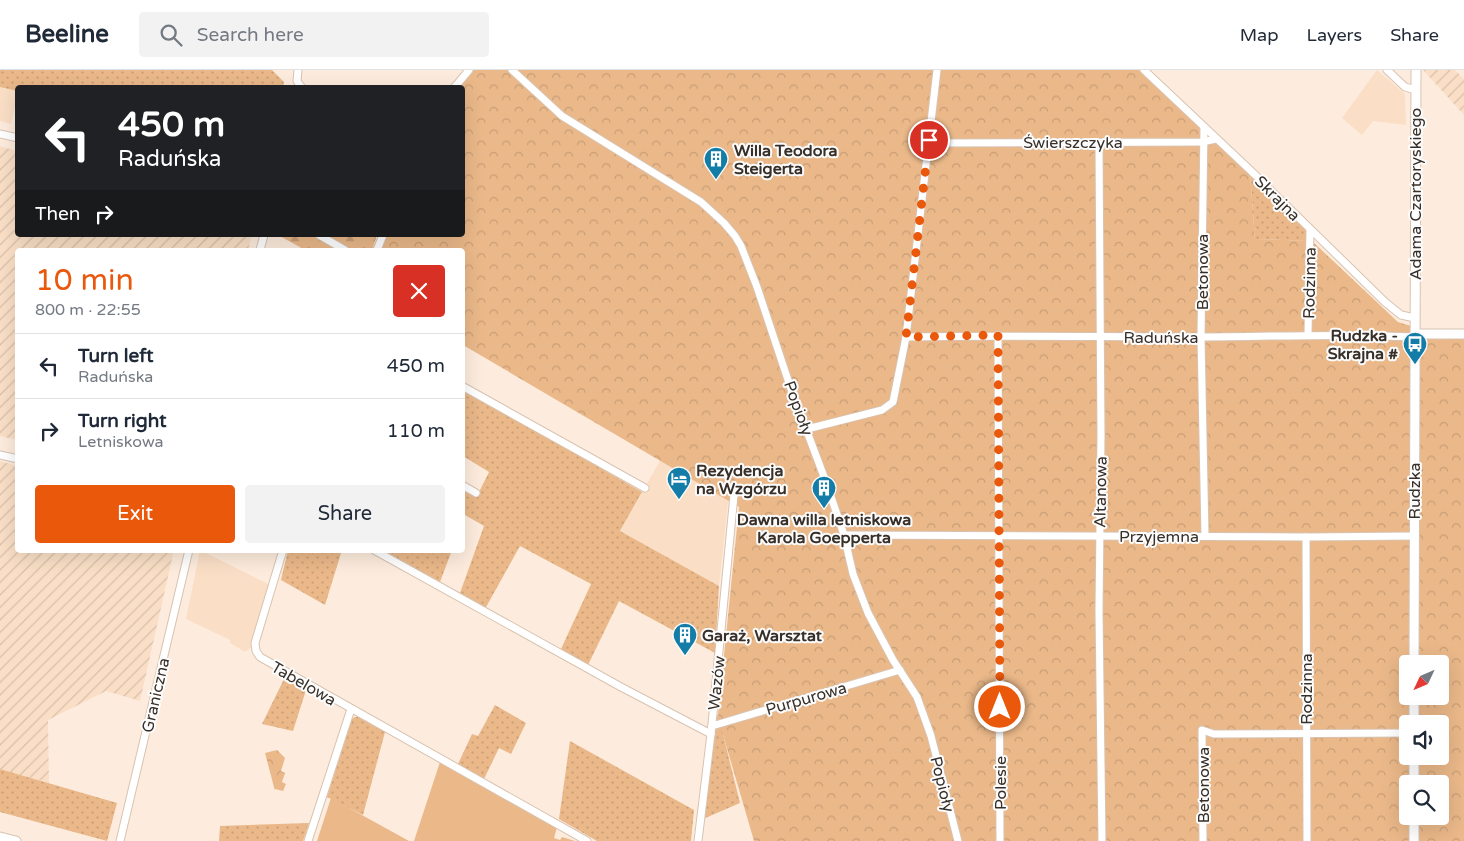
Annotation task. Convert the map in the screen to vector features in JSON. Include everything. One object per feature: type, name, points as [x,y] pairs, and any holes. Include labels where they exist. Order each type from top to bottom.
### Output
[{"type":"street","points":[[298,70],[297,81],[300,85]]},
{"type":"street","points":[[457,85],[467,73],[458,70]]},
{"type":"street","name":"Popioły","points":[[512,70],[562,116],[701,202],[719,218],[741,246],[758,287],[791,389],[844,535],[853,574],[868,613],[917,698],[931,736],[958,841]]},
{"type":"street","points":[[807,429],[882,410],[894,402],[906,337],[937,70]]},
{"type":"street","name":"Skrajna","points":[[1144,70],[1385,302],[1401,315],[1415,318]]},
{"type":"street","points":[[1387,70],[1406,87],[1416,90]]},
{"type":"street","name":"Adama Czartoryskiego","points":[[1415,318],[1416,70]]},
{"type":"street","name":"Betonowa","points":[[1204,127],[1202,142],[1201,337],[1205,536]]},
{"type":"street","points":[[0,134],[15,137]]},
{"type":"street","name":"Świerszczyka","points":[[929,143],[1202,142],[1216,139]]},
{"type":"street","name":"Altanowa","points":[[1099,143],[1099,536],[1102,841]]},
{"type":"street","name":"Rodzinna","points":[[1308,335],[1310,230]]},
{"type":"street","points":[[322,237],[342,248]]},
{"type":"street","name":"Rudzka","points":[[1414,655],[1415,318]]},
{"type":"street","points":[[1415,335],[1464,334]]},
{"type":"street","name":"Raduńska","points":[[906,337],[998,335],[1099,337],[1415,335]]},
{"type":"street","name":"Polesie","points":[[998,335],[1000,841]]},
{"type":"street","points":[[465,388],[645,488]]},
{"type":"street","points":[[0,455],[15,458]]},
{"type":"street","points":[[465,486],[476,492]]},
{"type":"street","name":"Wazów","points":[[698,841],[734,495]]},
{"type":"street","name":"Przyjemna","points":[[844,535],[1414,536]]},
{"type":"street","name":"Rodzinna","points":[[1306,537],[1307,841]]},
{"type":"street","name":"Graniczna","points":[[120,841],[188,553]]},
{"type":"street","name":"Tabelowa","points":[[282,553],[256,638],[256,651],[264,660],[351,709],[308,841]]},
{"type":"street","points":[[379,553],[612,682],[711,730]]},
{"type":"street","name":"Purpurowa","points":[[711,730],[900,670]]},
{"type":"street","points":[[351,709],[587,841]]},
{"type":"street","name":"Betonowa","points":[[1203,841],[1202,730],[1214,734],[1306,734]]},
{"type":"street","points":[[1306,734],[1399,732]]},
{"type":"street","points":[[1414,825],[1414,841]]},
{"type":"street","points":[[0,837],[16,841]]},
{"type":"shaded area","points":[[1377,70],[1405,94],[1406,125],[1373,121],[1362,135],[1342,118]]},
{"type":"shaded area","points":[[1423,70],[1455,70],[1464,79],[1464,115]]},
{"type":"shaded area","points":[[0,87],[15,91],[15,107],[11,124],[0,121]]},
{"type":"shaded area","points":[[0,146],[15,150],[15,237],[251,237],[249,248],[15,248],[15,440],[0,436]]},
{"type":"shaded area","points":[[662,457],[729,493],[719,586],[620,532]]},
{"type":"shaded area","points":[[0,461],[15,465],[15,553],[173,553],[140,701],[106,691],[48,720],[49,783],[0,769]]},
{"type":"shaded area","points":[[199,553],[206,553],[270,585],[252,647],[245,652],[230,643],[230,640],[186,619]]},
{"type":"green space","points":[[0,70],[272,70],[284,82],[284,85],[15,85],[15,91],[0,87]]},
{"type":"green space","points":[[466,70],[1139,70],[1250,173],[1255,239],[1312,241],[1398,322],[1421,329],[1464,329],[1464,841],[754,841],[722,731],[712,726],[718,715],[739,507],[465,346],[465,248],[379,248],[381,237],[465,237],[465,85],[455,85]]},
{"type":"green space","points":[[1250,173],[1307,230],[1307,241],[1255,239]]},
{"type":"green space","points":[[282,237],[376,237],[373,248],[301,248]]},
{"type":"green space","points":[[465,390],[642,492],[620,531],[719,586],[715,653],[619,601],[588,665],[561,649],[591,584],[520,546],[485,609],[460,593],[484,526],[465,515],[465,489],[477,496],[489,472],[465,457]]},
{"type":"green space","points":[[287,553],[341,553],[325,605],[281,580]]},
{"type":"green space","points":[[386,553],[451,553],[440,582]]},
{"type":"green space","points":[[286,675],[307,687],[293,731],[262,724]]},
{"type":"green space","points":[[495,705],[526,723],[511,754],[499,748],[484,779],[458,764],[472,734],[478,736]]},
{"type":"green space","points":[[355,717],[385,732],[363,815],[327,797],[352,719]]},
{"type":"green space","points":[[721,726],[740,803],[703,819],[714,731]]},
{"type":"green space","points":[[570,741],[694,810],[691,841],[597,841],[559,819]]},
{"type":"green space","points":[[277,750],[285,758],[281,771],[285,773],[282,782],[286,784],[283,791],[275,789],[275,791],[265,753]]},
{"type":"green space","points":[[440,762],[557,827],[554,838],[560,840],[562,837],[575,841],[414,841]]},
{"type":"green space","points":[[0,769],[117,803],[107,841],[0,812]]},
{"type":"green space","points":[[331,798],[409,841],[317,841]]},
{"type":"green space","points":[[309,823],[303,841],[219,841],[220,826]]},
{"type":"place","name":"Willa Teodora Steigerta","points":[[716,180]]},
{"type":"place","name":"Rudzka - Skrajna #","points":[[1415,365]]},
{"type":"place","name":"Rezydencja na Wzgórzu","points":[[679,500]]},
{"type":"place","name":"Dawna willa letniskowa Karola Goepperta","points":[[824,509]]},
{"type":"place","name":"Garaż, Warsztat","points":[[685,656]]},
{"type":"route","points":[[929,140],[906,337],[998,335],[1000,707]]}]
